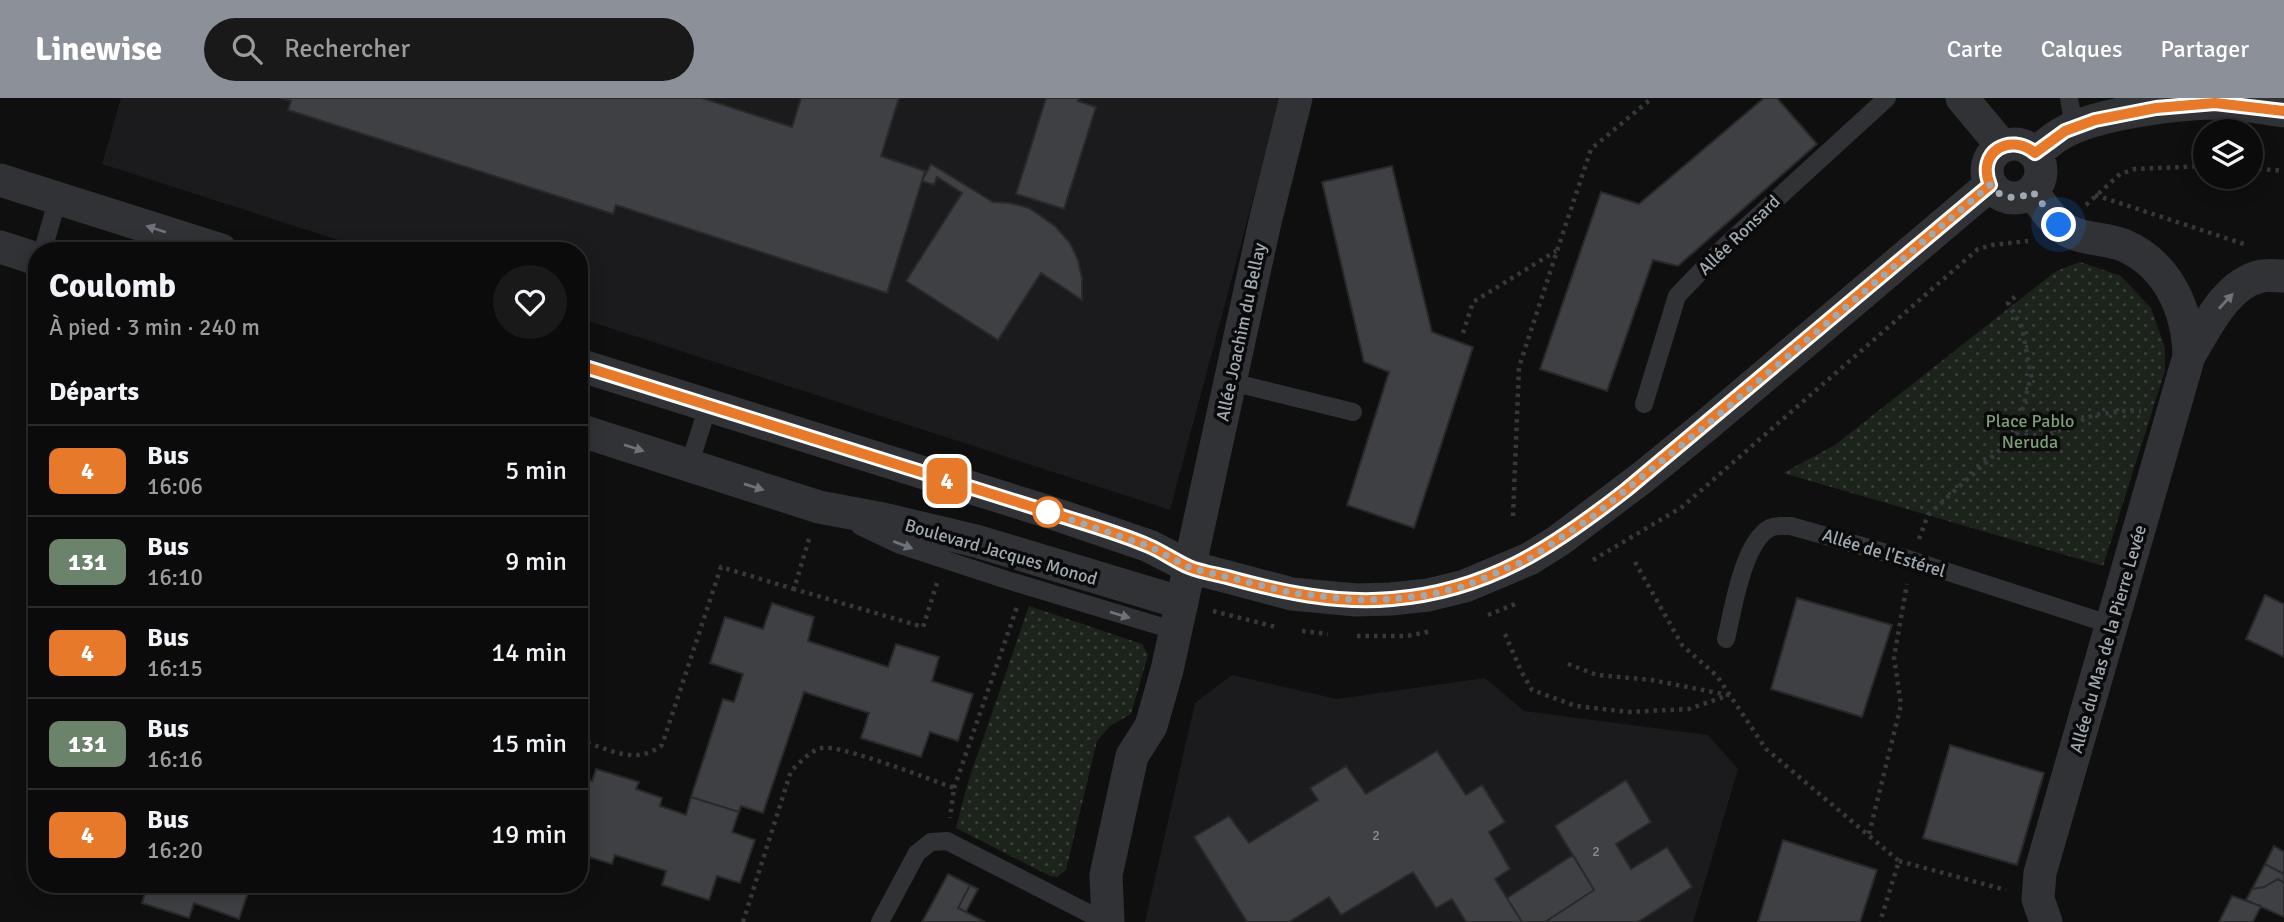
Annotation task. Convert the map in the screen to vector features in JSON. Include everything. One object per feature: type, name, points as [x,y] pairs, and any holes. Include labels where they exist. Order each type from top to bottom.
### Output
[{"type":"street","name":"Allée Joachim du Bellay","points":[[1107,922],[1106,875],[1132,757],[1155,716],[1265,222],[1296,98]]},
{"type":"street","points":[[1962,98],[2002,146]]},
{"type":"street","points":[[2035,153],[2047,143],[2071,113],[2095,120],[2156,108],[2215,103],[2284,111]]},
{"type":"street","points":[[2020,144],[2035,153],[2041,165],[2040,178],[2033,192],[2009,198],[1995,191],[1990,185],[1987,178],[1988,162],[2002,146],[2020,144]]},
{"type":"street","points":[[0,180],[196,242]]},
{"type":"street","points":[[588,368],[1149,546],[1190,568],[1292,593],[1356,600],[1428,595],[1465,586],[1529,559],[1592,517],[1990,185]]},
{"type":"street","name":"Allée du Mas de la Pierre Levée","points":[[2033,192],[2059,225],[2069,232],[2124,246],[2150,262],[2174,292],[2189,334],[2189,356],[2040,873],[2042,910]]},
{"type":"street","points":[[0,247],[28,256]]},
{"type":"street","name":"Allée du Mas de la Pierre Levée","points":[[2189,356],[2229,296],[2248,281],[2263,276],[2284,276]]},
{"type":"street","name":"Boulevard Jacques Monod","points":[[588,433],[819,507],[976,541],[1179,617]]},
{"type":"lane","name":"Allée Ronsard","points":[[1644,404],[1676,296],[1723,248],[1887,98]]},
{"type":"lane","points":[[45,242],[58,198]]},
{"type":"lane","points":[[1231,382],[1353,412]]},
{"type":"lane","points":[[689,466],[708,406]]},
{"type":"lane","points":[[819,507],[900,545],[1024,586],[1179,617]]},
{"type":"lane","name":"Allée de l'Estérel","points":[[1726,639],[1748,557],[1758,538],[1771,527],[1791,526],[1911,560],[2112,625]]},
{"type":"lane","points":[[880,922],[916,853],[931,842],[947,841],[1107,922]]},
{"type":"path","points":[[1513,516],[1519,367],[1557,251],[1591,149],[1652,98]]},
{"type":"path","points":[[2193,167],[2135,169],[2120,174],[2095,195],[2248,246]]},
{"type":"path","points":[[2263,169],[2284,172]]},
{"type":"path","points":[[1464,333],[1473,302],[1557,251]]},
{"type":"path","points":[[2016,435],[2048,435],[2094,415],[2152,411]]},
{"type":"path","points":[[794,589],[819,507]]},
{"type":"path","points":[[588,743],[638,757],[651,754],[662,745],[721,567],[923,627],[945,559]]},
{"type":"path","points":[[1634,562],[1682,645],[1717,676],[1766,749],[1899,861],[2042,910]]},
{"type":"path","points":[[947,841],[954,788],[1024,586]]},
{"type":"path","points":[[1505,634],[1532,690],[1576,706],[1629,712],[1689,709],[1729,695]]},
{"type":"path","points":[[1568,664],[1597,675],[1652,680],[1729,695]]},
{"type":"path","points":[[743,922],[791,771],[809,754],[825,747],[861,756],[954,788]]},
{"type":"path","points":[[1880,922],[1899,861]]},
{"type":"shaded area","points":[[121,98],[1280,98],[1170,510],[588,321],[588,242],[344,242],[102,164]]},
{"type":"shaded area","points":[[1232,675],[1337,699],[1485,678],[1524,711],[1708,735],[1738,769],[1693,922],[1145,922],[1195,703]]},
{"type":"green space","name":"Place Pablo Neruda","points":[[2080,262],[2121,276],[2151,308],[2165,348],[2165,371],[2103,566],[1783,473],[1835,445],[2056,271]]},
{"type":"green space","points":[[1029,606],[1142,644],[1148,655],[1131,714],[1110,726],[1097,741],[1066,870],[1057,877],[1050,876],[956,828],[968,782]]},
{"type":"building","points":[[281,98],[702,98],[792,127],[801,98],[899,98],[881,156],[925,171],[887,293],[616,205],[613,214],[288,110],[291,101]]},
{"type":"building","points":[[1046,98],[1079,98],[1078,101],[1096,107],[1064,209],[1016,194]]},
{"type":"building","points":[[1764,98],[1777,98],[1817,144],[1678,266],[1653,260],[1607,391],[1540,369],[1601,192],[1639,204]]},
{"type":"building","points":[[931,164],[993,202],[1029,208],[1055,226],[1070,243],[1078,260],[1082,278],[1082,300],[1041,273],[998,340],[906,281],[962,193],[937,177],[934,185],[922,181]]},
{"type":"building","points":[[1392,166],[1432,332],[1473,347],[1414,528],[1347,505],[1389,372],[1364,362],[1322,182]]},
{"type":"building","points":[[2265,595],[2284,604],[2284,657],[2246,639]]},
{"type":"building","points":[[1797,598],[1892,625],[1862,717],[1771,689]]},
{"type":"building","points":[[772,603],[814,617],[808,641],[888,667],[896,644],[939,657],[932,681],[973,694],[958,741],[930,732],[921,757],[861,738],[869,713],[804,692],[763,813],[741,806],[739,812],[691,797],[723,699],[734,702],[743,674],[710,663],[725,617],[763,629]]},
{"type":"building","points":[[1950,745],[2044,773],[2017,865],[1923,838]]},
{"type":"building","points":[[1437,751],[1466,795],[1482,785],[1505,822],[1489,832],[1510,869],[1495,879],[1522,922],[1466,922],[1452,899],[1436,908],[1413,872],[1341,915],[1329,897],[1289,922],[1247,922],[1194,837],[1229,816],[1249,843],[1318,800],[1310,788],[1346,766],[1366,794]]},
{"type":"building","points":[[596,769],[639,782],[636,789],[662,798],[660,806],[686,815],[691,797],[739,812],[732,832],[755,840],[740,883],[717,876],[709,900],[662,885],[666,871],[615,855],[612,864],[588,857],[588,780],[592,781]]},
{"type":"building","points":[[1626,780],[1651,822],[1616,844],[1631,869],[1667,847],[1692,887],[1638,922],[1545,922],[1594,890],[1555,826]]},
{"type":"building","points":[[1783,840],[1877,870],[1860,922],[1758,922]]},
{"type":"building","points":[[2274,846],[2284,852],[2284,874],[2265,864]]},
{"type":"building","points":[[1573,855],[1594,890],[1545,922],[1522,922],[1507,898]]},
{"type":"building","points":[[2265,864],[2284,874],[2284,883],[2278,879],[2264,887],[2252,889]]},
{"type":"building","points":[[948,874],[970,885],[958,908],[985,922],[922,922]]},
{"type":"building","points":[[2278,879],[2284,883],[2284,917],[2246,900],[2252,889],[2264,887]]},
{"type":"building","points":[[970,885],[978,889],[966,912],[958,908]]},
{"type":"building","points":[[145,893],[248,893],[239,919],[194,903],[189,918],[142,903]]},
{"type":"building","points":[[2232,896],[2261,906],[2253,922],[2219,922]]},
{"type":"bus line","name":"4","points":[[588,368],[1049,512],[1149,546],[1190,568],[1257,586],[1325,598],[1391,599],[1428,595],[1465,586],[1529,559],[1592,517],[1709,423],[1990,185],[1986,170],[1988,162],[2002,146],[2020,144],[2035,153],[2065,131],[2095,120],[2156,108],[2215,103],[2284,111]]},
{"type":"route","points":[[1048,512],[1149,546],[1190,568],[1292,593],[1356,600],[1391,599],[1428,595],[1465,586],[1529,559],[1592,517],[1709,423],[1990,185],[1995,191],[2009,198],[2033,192],[2059,225]]}]
